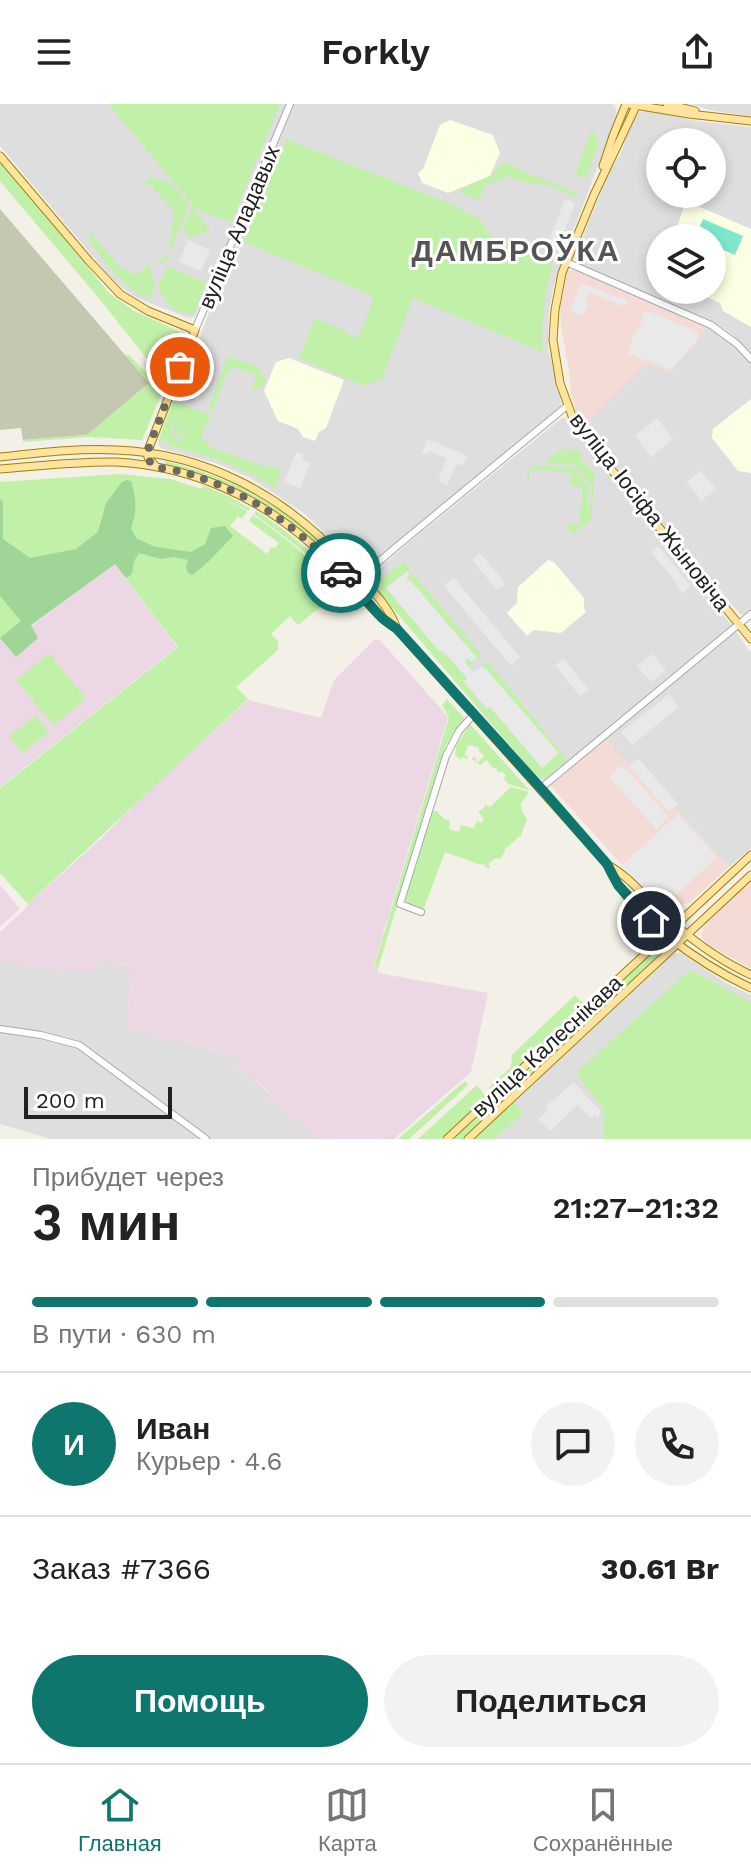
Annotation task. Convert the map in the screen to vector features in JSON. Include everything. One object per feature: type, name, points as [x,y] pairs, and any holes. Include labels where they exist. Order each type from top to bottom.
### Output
[{"type":"main road","points":[[632,104],[751,121]]},
{"type":"main road","name":"вуліца Іосіфа Жыновіча","points":[[632,104],[566,262],[556,303],[553,340],[560,383],[567,406],[596,451],[751,639]]},
{"type":"main road","points":[[667,104],[713,116]]},
{"type":"main road","points":[[0,156],[120,294],[148,311],[195,330]]},
{"type":"main road","name":"вуліца Аладавых","points":[[150,449],[195,330]]},
{"type":"main road","points":[[138,464],[150,449]]},
{"type":"main road","points":[[150,449],[153,464],[157,467]]},
{"type":"main road","points":[[0,457],[150,449],[216,470],[263,493],[310,527],[390,612],[397,629]]},
{"type":"main road","points":[[0,469],[92,462],[157,467],[229,489],[288,524],[309,541],[382,618],[397,629],[541,788],[607,864],[618,885],[665,934],[715,970],[751,988]]},
{"type":"main road","name":"вуліца Калеснікава","points":[[447,1139],[751,855]]},
{"type":"main road","points":[[607,864],[622,873],[675,925],[724,961],[751,975]]},
{"type":"main road","name":"вуліца Калеснікава","points":[[468,1139],[751,875]]},
{"type":"street","name":"вуліца Аладавых","points":[[195,330],[290,104]]},
{"type":"street","points":[[566,262],[718,329],[751,359]]},
{"type":"street","points":[[352,585],[567,406]]},
{"type":"street","points":[[541,788],[751,614]]},
{"type":"street","points":[[421,912],[400,904],[446,756],[459,731],[474,714]]},
{"type":"street","points":[[0,1029],[79,1045],[206,1139]]},
{"type":"street","points":[[191,1139],[196,1131]]},
{"type":"shaded area","points":[[0,104],[286,104],[236,228],[195,317],[189,318],[137,298],[106,272],[0,146]]},
{"type":"shaded area","points":[[294,104],[612,104],[617,115],[553,288],[548,349],[560,409],[364,566],[355,563],[304,513],[252,479],[219,464],[160,448],[158,444]]},
{"type":"shaded area","points":[[690,104],[751,104],[751,116],[714,111]]},
{"type":"shaded area","points":[[646,111],[751,127],[751,354],[728,331],[672,304],[726,304],[726,224],[646,224],[646,293],[578,264],[574,259],[634,116]]},
{"type":"shaded area","points":[[450,120],[493,135],[500,153],[490,176],[448,193],[422,183],[418,173],[423,169],[440,125]]},
{"type":"shaded area","points":[[565,199],[575,203],[557,250],[547,246]]},
{"type":"shaded area","points":[[684,208],[702,208],[751,229],[751,327],[723,311],[720,304],[726,304],[726,224],[678,224]]},
{"type":"shaded area","points":[[0,209],[149,383],[87,435],[23,440],[21,428],[0,430]]},
{"type":"shaded area","points":[[188,240],[210,250],[201,271],[179,262]]},
{"type":"shaded area","points":[[570,270],[577,271],[646,300],[646,304],[655,304],[707,326],[701,338],[669,373],[646,364],[583,427],[571,394],[561,326],[560,308],[565,275]]},
{"type":"shaded area","points":[[581,283],[628,301],[625,307],[588,292],[585,301],[589,303],[583,316],[570,311]]},
{"type":"shaded area","points":[[645,310],[698,332],[698,339],[671,370],[628,353]]},
{"type":"shaded area","points":[[707,326],[735,346],[751,364],[751,611],[744,615],[689,559],[583,427],[646,363],[701,338]]},
{"type":"shaded area","points":[[289,358],[344,380],[326,428],[319,432],[315,441],[303,437],[298,429],[278,421],[264,391],[276,362]]},
{"type":"shaded area","points":[[195,365],[209,371],[198,400],[184,395]]},
{"type":"shaded area","points":[[751,399],[751,473],[738,471],[712,438],[713,429]]},
{"type":"shaded area","points":[[562,418],[569,419],[585,444],[751,653],[751,848],[729,867],[674,807],[669,812],[605,738],[550,785],[537,777],[373,585],[379,569],[406,545]]},
{"type":"shaded area","points":[[657,418],[673,439],[651,457],[635,436]]},
{"type":"shaded area","points":[[427,439],[468,456],[463,466],[457,464],[447,485],[438,481],[447,458],[429,451],[427,455],[422,453]]},
{"type":"shaded area","points":[[296,452],[304,455],[302,459],[310,463],[300,488],[284,482]]},
{"type":"shaded area","points":[[701,471],[716,489],[706,497],[701,492],[706,499],[702,501],[686,482]]},
{"type":"shaded area","points":[[658,546],[691,586],[683,593],[651,552]]},
{"type":"shaded area","points":[[480,553],[506,584],[497,590],[472,560]]},
{"type":"shaded area","points":[[548,560],[554,562],[584,598],[586,612],[561,633],[534,630],[527,636],[507,613],[517,603],[518,587]]},
{"type":"shaded area","points":[[115,564],[177,647],[0,787],[0,638],[16,657],[31,626]]},
{"type":"shaded area","points":[[407,571],[407,581],[410,580],[477,658],[471,662],[468,658],[465,660],[468,667],[474,672],[485,668],[559,753],[542,768],[490,707],[487,709],[464,682],[467,678],[445,653],[439,651],[386,588]]},
{"type":"shaded area","points":[[454,578],[520,657],[511,666],[444,586]]},
{"type":"shaded area","points":[[379,639],[448,717],[373,968],[377,968],[378,973],[488,993],[471,1072],[394,1139],[317,1139],[267,1094],[269,1092],[237,1063],[237,1058],[184,1040],[182,1044],[126,1027],[132,985],[127,984],[131,967],[98,958],[95,973],[0,962],[0,932],[248,700],[321,718],[334,680],[374,640]]},
{"type":"shaded area","points":[[652,654],[666,670],[651,682],[637,666]]},
{"type":"shaded area","points":[[564,659],[589,690],[580,696],[555,665]]},
{"type":"shaded area","points":[[669,694],[679,707],[632,745],[621,732]]},
{"type":"shaded area","points":[[605,738],[668,811],[674,807],[729,867],[689,903],[658,905],[550,785]]},
{"type":"shaded area","points":[[638,758],[678,804],[669,812],[629,765]]},
{"type":"shaded area","points":[[622,765],[669,817],[656,829],[609,777]]},
{"type":"shaded area","points":[[678,814],[717,857],[676,895],[672,892],[663,898],[656,896],[652,899],[622,865]]},
{"type":"shaded area","points":[[751,879],[751,969],[706,943],[701,936],[703,928]]},
{"type":"shaded area","points":[[0,885],[20,909],[0,927]]},
{"type":"shaded area","points":[[681,953],[726,983],[751,995],[751,1139],[472,1139],[667,959]]},
{"type":"shaded area","points":[[97,958],[131,967],[132,985],[126,1027],[182,1044],[183,1040],[237,1058],[237,1063],[318,1139],[51,1139],[0,1124],[0,962],[95,972]]},
{"type":"shaded area","points":[[574,1082],[601,1112],[598,1119],[595,1115],[591,1118],[578,1105],[550,1131],[538,1119],[548,1110],[546,1106]]},
{"type":"green space","points":[[108,104],[280,104],[231,222],[197,210]]},
{"type":"green space","points":[[592,129],[599,143],[585,179],[575,175]]},
{"type":"green space","points":[[286,139],[448,203],[481,220],[490,235],[553,260],[543,317],[543,352],[413,298],[382,379],[365,386],[299,358],[315,318],[358,339],[373,299],[372,295],[243,242]]},
{"type":"green space","points":[[0,161],[109,293],[134,311],[185,337],[166,383],[0,181]]},
{"type":"green space","points":[[503,163],[578,193],[576,197],[542,183],[536,185],[504,176],[502,180],[487,184],[477,200],[460,192],[490,176]]},
{"type":"green space","points":[[149,178],[168,183],[189,205],[166,262],[157,263],[169,254],[174,212],[148,182],[139,189]]},
{"type":"green space","points":[[192,207],[210,230],[189,238],[183,228]]},
{"type":"green space","points":[[726,229],[743,236],[735,255],[726,251]]},
{"type":"green space","points":[[91,232],[122,270],[126,268],[134,276],[149,264],[155,286],[150,299],[132,289],[117,275],[90,242]]},
{"type":"green space","points":[[168,266],[206,283],[194,314],[176,310],[161,292],[158,286]]},
{"type":"green space","points":[[125,355],[129,355],[163,390],[142,440],[89,437],[23,442],[87,435],[149,383]]},
{"type":"green space","points":[[228,356],[257,366],[266,380],[263,386],[252,390],[256,375],[233,366],[228,371],[212,411],[208,409]]},
{"type":"green space","points":[[173,401],[210,415],[201,438],[209,442],[208,446],[268,468],[282,470],[275,488],[226,463],[175,447],[179,439],[188,434],[179,438],[185,421],[181,421],[177,437],[173,429],[179,421],[174,423],[171,427],[172,435],[177,439],[174,447],[168,445],[163,437],[161,442],[158,441]]},
{"type":"green space","points":[[562,448],[569,459],[565,449],[578,450],[582,455],[579,458],[595,474],[591,520],[573,534],[565,524],[565,517],[566,524],[579,525],[583,487],[570,485],[571,473],[530,469],[529,482],[527,476],[528,470],[534,465],[574,468],[589,487],[587,509],[590,509],[592,486],[574,465],[545,463]]},
{"type":"green space","points":[[165,461],[210,474],[269,503],[323,545],[351,577],[302,530],[254,497],[220,481],[165,464]]},
{"type":"green space","points":[[119,474],[170,479],[202,489],[203,485],[228,496],[249,508],[249,511],[214,494],[247,511],[242,519],[238,516],[230,526],[267,554],[279,543],[249,521],[253,515],[310,560],[340,591],[298,625],[290,616],[271,634],[278,641],[278,650],[236,687],[248,699],[28,904],[0,873],[0,788],[178,647],[115,564],[31,625],[38,638],[16,657],[0,638],[0,482]]},
{"type":"green space","points":[[126,480],[131,481],[134,494],[131,529],[137,539],[156,547],[191,552],[205,544],[211,528],[225,526],[233,536],[193,575],[188,573],[186,567],[188,560],[174,557],[161,559],[139,553],[132,574],[126,578],[115,564],[31,625],[38,638],[16,657],[0,638],[21,621],[0,596],[0,499],[3,502],[3,539],[30,558],[76,549],[98,532],[106,503]]},
{"type":"green space","points":[[256,511],[319,560],[331,571],[343,590],[312,559],[254,514]]},
{"type":"green space","points":[[404,561],[409,570],[387,589],[439,651],[445,653],[468,678],[464,682],[486,709],[490,707],[543,767],[558,753],[487,670],[481,667],[489,663],[565,757],[565,762],[546,779],[537,777],[379,592],[380,580]]},
{"type":"green space","points":[[413,574],[482,655],[468,667],[464,660],[476,657],[410,580],[407,582],[407,577]]},
{"type":"green space","points":[[49,653],[86,699],[53,725],[16,680]]},
{"type":"green space","points":[[447,699],[464,718],[446,745],[378,968],[374,967],[449,717],[442,705]]},
{"type":"green space","points":[[36,715],[49,732],[22,753],[9,736]]},
{"type":"green space","points":[[470,724],[529,790],[508,784],[502,771],[499,773],[486,760],[480,765],[472,759],[476,758],[479,762],[483,759],[479,748],[469,745],[464,755],[468,756],[467,759],[462,757],[461,760],[455,755],[456,746]]},
{"type":"green space","points":[[511,787],[529,792],[521,804],[527,819],[521,835],[504,850],[500,859],[496,858],[488,864],[488,869],[483,864],[445,852],[424,908],[408,903],[405,899],[433,811],[450,821],[449,829],[459,832],[461,825],[473,828],[477,821],[481,823],[484,819],[478,812],[485,805],[490,807]]},
{"type":"green space","points":[[655,950],[659,955],[463,1139],[454,1139],[465,1126]]},
{"type":"green space","points":[[690,970],[751,1002],[751,1139],[604,1139],[604,1110],[576,1073]]},
{"type":"green space","points":[[575,995],[584,1004],[581,1010],[491,1091],[490,1086],[511,1067],[512,1055]]},
{"type":"green space","points":[[465,1081],[468,1085],[409,1139],[398,1139]]},
{"type":"green space","points":[[477,1085],[486,1097],[441,1139],[418,1139]]},
{"type":"green space","points":[[513,1102],[524,1113],[494,1139],[474,1139]]},
{"type":"way so far","points":[[180,367],[147,453],[151,462],[157,467],[187,473],[219,485],[257,504],[298,532],[341,573]]},
{"type":"district","name":"ДАМБРОЎКА","points":[[516,250]]},
{"type":"route","points":[[341,573],[382,618],[397,629],[541,788],[607,864],[618,885],[651,921]]}]
